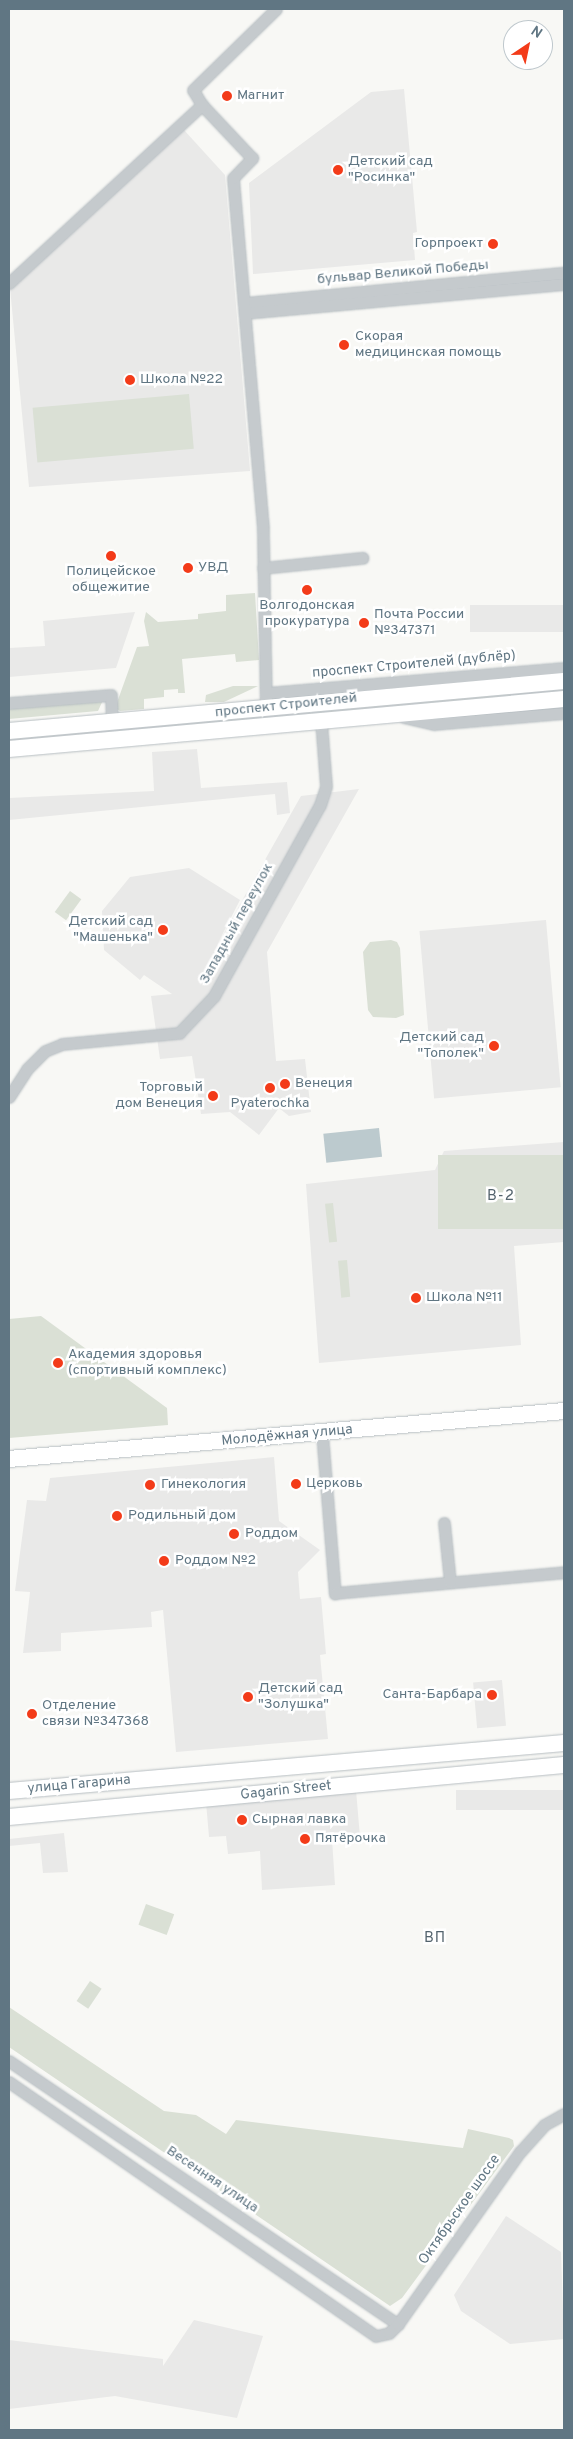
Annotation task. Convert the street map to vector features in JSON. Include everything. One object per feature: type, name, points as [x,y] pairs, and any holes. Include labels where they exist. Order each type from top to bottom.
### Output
[{"type":"street","points":[[266,700],[264,568],[233,178],[252,158],[202,105],[193,90],[276,9]]},
{"type":"street","points":[[9,283],[202,105]]},
{"type":"street","name":"бульвар Великой Победы","points":[[244,308],[564,273]]},
{"type":"street","name":"бульвар Великой Победы","points":[[244,308],[564,284]]},
{"type":"street","points":[[264,568],[362,558]]},
{"type":"street","name":"проспект Строителей (дублёр)","points":[[266,700],[564,668]]},
{"type":"street","name":"проспект Строителей","points":[[9,732],[112,721],[266,700],[564,681]]},
{"type":"street","points":[[9,704],[111,695],[112,721]]},
{"type":"street","name":"проспект Строителей","points":[[9,749],[564,699]]},
{"type":"street","points":[[386,714],[434,724],[564,713]]},
{"type":"street","name":"Западный переулок","points":[[9,1096],[13,1080],[45,1051],[62,1044],[180,1033],[214,996],[320,805],[326,786],[321,721]]},
{"type":"street","name":"Молодёжная улица","points":[[9,1459],[564,1411]]},
{"type":"street","points":[[322,1433],[336,1593],[564,1572]]},
{"type":"street","points":[[444,1523],[450,1582]]},
{"type":"street","name":"Gagarin Street","points":[[9,1791],[564,1743]]},
{"type":"street","name":"Gagarin Street","points":[[9,1817],[564,1766]]},
{"type":"street","name":"Весенняя улица","points":[[9,2061],[398,2324]]},
{"type":"street","name":"Октябрьское шоссе","points":[[9,2082],[376,2336],[389,2333],[398,2324],[520,2152],[544,2125],[564,2114]]},
{"type":"shaded area","name":"Детский сад \"Росинка\"","points":[[404,89],[417,232],[413,233],[415,260],[253,274],[249,183],[371,92]]},
{"type":"shaded area","name":"Школа №22","points":[[184,130],[225,175],[250,471],[29,487],[10,288]]},
{"type":"shaded area","points":[[189,394],[194,449],[37,462],[33,408]]},
{"type":"shaded area","points":[[255,593],[259,660],[236,662],[235,654],[182,659],[185,693],[178,693],[178,689],[164,690],[164,697],[144,699],[144,709],[120,711],[115,708],[137,647],[149,646],[144,621],[146,612],[158,622],[198,619],[198,614],[226,611],[226,595]]},
{"type":"shaded area","points":[[470,605],[564,605],[564,632],[470,632]]},
{"type":"shaded area","points":[[135,612],[116,668],[9,677],[9,648],[45,646],[43,621]]},
{"type":"shaded area","points":[[233,686],[258,686],[224,702],[205,702],[206,695]]},
{"type":"shaded area","points":[[103,700],[98,711],[9,719],[9,706]]},
{"type":"shaded area","points":[[197,749],[201,788],[287,782],[290,813],[277,815],[275,794],[9,820],[9,798],[154,791],[152,752]]},
{"type":"shaded area","points":[[359,789],[267,952],[276,1061],[305,1059],[311,1112],[289,1116],[279,1108],[259,1135],[230,1112],[201,1114],[192,1056],[160,1059],[151,996],[172,994],[144,975],[140,980],[104,950],[102,911],[130,877],[189,868],[240,900],[217,945],[301,796]]},
{"type":"shaded area","points":[[70,891],[81,899],[66,920],[55,912]]},
{"type":"shaded area","name":"Детский сад \"Тополек\"","points":[[546,920],[561,1087],[434,1098],[419,931]]},
{"type":"shaded area","points":[[391,940],[397,942],[400,948],[404,1015],[396,1018],[373,1017],[368,1010],[363,952],[370,942]]},
{"type":"shaded area","points":[[379,1128],[382,1157],[326,1163],[323,1134]]},
{"type":"shaded area","name":"Школа №11","points":[[564,1142],[564,1242],[514,1246],[521,1345],[319,1363],[306,1184],[435,1170],[444,1151]]},
{"type":"shaded area","points":[[438,1155],[564,1155],[564,1229],[438,1229]]},
{"type":"shaded area","points":[[333,1203],[337,1242],[329,1243],[325,1204]]},
{"type":"shaded area","points":[[347,1260],[350,1297],[341,1298],[338,1261]]},
{"type":"shaded area","name":"Академия здоровья (спортивный комплекс)","points":[[41,1316],[167,1408],[168,1425],[9,1438],[9,1319]]},
{"type":"shaded area","name":"Роддом №2","points":[[274,1457],[279,1521],[320,1550],[298,1572],[300,1599],[321,1597],[326,1654],[320,1655],[328,1739],[176,1752],[163,1610],[151,1612],[152,1627],[61,1633],[61,1651],[23,1653],[30,1592],[15,1591],[27,1500],[46,1501],[50,1478]]},
{"type":"shaded area","points":[[502,1680],[506,1726],[477,1728],[473,1683]]},
{"type":"shaded area","points":[[356,1790],[360,1837],[332,1839],[335,1885],[262,1890],[260,1851],[228,1854],[226,1836],[209,1837],[206,1802]]},
{"type":"shaded area","points":[[456,1790],[564,1790],[564,1810],[456,1810]]},
{"type":"shaded area","points":[[64,1833],[68,1872],[43,1873],[40,1843],[9,1846],[9,1839]]},
{"type":"shaded area","points":[[146,1904],[174,1914],[167,1935],[138,1925]]},
{"type":"shaded area","points":[[90,1981],[102,1989],[88,2009],[77,2001]]},
{"type":"shaded area","points":[[9,2007],[164,2111],[196,2115],[226,2134],[236,2120],[463,2148],[468,2129],[509,2138],[513,2140],[514,2146],[402,2298],[390,2306],[9,2047]]},
{"type":"shaded area","points":[[506,2216],[561,2252],[564,2339],[510,2344],[461,2311],[454,2295]]},
{"type":"shaded area","points":[[194,2320],[263,2336],[237,2418],[115,2396],[9,2409],[9,2340],[163,2359],[163,2366]]},
{"type":"place","name":"Магнит","points":[[227,96]]},
{"type":"place","name":"Детский сад \"Росинка\"","points":[[338,170]]},
{"type":"place","name":"Горпроект","points":[[493,244]]},
{"type":"place","name":"Скорая медицинская помощь","points":[[344,345]]},
{"type":"place","name":"Школа №22","points":[[130,380]]},
{"type":"place","name":"Полицейское общежитие","points":[[111,556]]},
{"type":"place","name":"УВД","points":[[188,568]]},
{"type":"place","name":"Волгодонская прокуратура","points":[[307,590]]},
{"type":"place","name":"Почта России №347371","points":[[364,623]]},
{"type":"place","name":"Детский сад \"Машенька\"","points":[[163,930]]},
{"type":"place","name":"Детский сад \"Тополек\"","points":[[494,1046]]},
{"type":"place","name":"Венеция","points":[[285,1084]]},
{"type":"place","name":"Pyaterochka","points":[[270,1088]]},
{"type":"place","name":"Торговый дом Венеция","points":[[213,1096]]},
{"type":"place","name":"Школа №11","points":[[416,1298]]},
{"type":"place","name":"Академия здоровья (спортивный комплекс)","points":[[58,1363]]},
{"type":"place","name":"Церковь","points":[[296,1484]]},
{"type":"place","name":"Гинекология","points":[[150,1485]]},
{"type":"place","name":"Родильный дом","points":[[117,1516]]},
{"type":"place","name":"Роддом","points":[[234,1534]]},
{"type":"place","name":"Роддом №2","points":[[164,1561]]},
{"type":"place","name":"Санта-Барбара","points":[[492,1695]]},
{"type":"place","name":"Детский сад \"Золушка\"","points":[[248,1697]]},
{"type":"place","name":"Отделение связи №347368","points":[[32,1714]]},
{"type":"place","name":"Сырная лавка","points":[[242,1820]]},
{"type":"place","name":"Пятёрочка","points":[[305,1839]]},
{"type":"district","name":"В-2","points":[[501,1197]]},
{"type":"district","name":"ВП","points":[[435,1939]]}]
